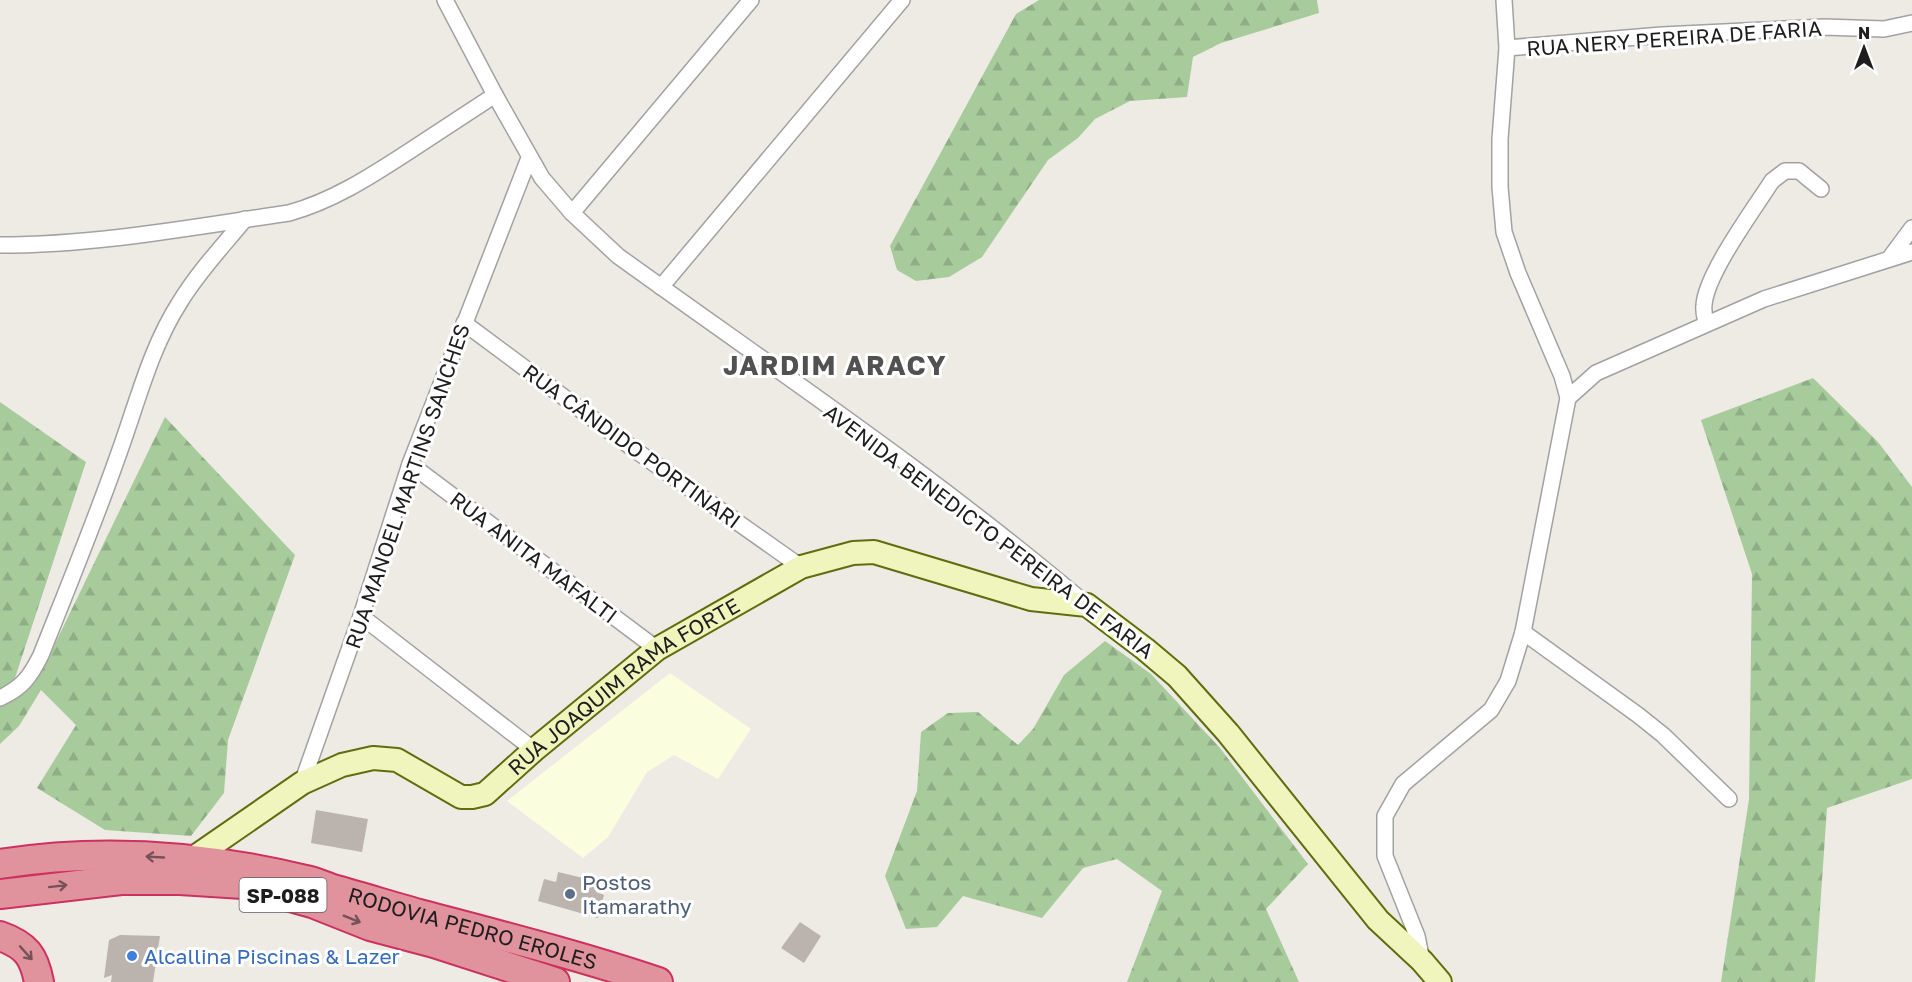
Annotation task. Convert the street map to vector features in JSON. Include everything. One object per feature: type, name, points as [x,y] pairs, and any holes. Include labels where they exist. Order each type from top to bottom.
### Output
[{"type":"highway","name":"RODOVIA PEDRO EROLES","points":[[0,864],[84,857],[148,856],[192,859],[308,881],[603,963],[658,982]]},
{"type":"highway","name":"RODOVIA PEDRO EROLES","points":[[0,894],[121,880],[180,880],[243,884],[312,903],[370,926],[434,943],[555,982]]},
{"type":"highway","points":[[0,936],[28,951],[36,966],[39,982]]},
{"type":"highway","points":[[555,982],[545,974],[543,967],[545,959],[551,953],[558,951]]},
{"type":"main road","name":"RUA JOAQUIM RAMA FORTE","points":[[192,859],[302,783],[342,765],[373,758],[398,760],[461,797],[485,794],[534,750],[657,650],[801,567],[852,553],[874,552],[1031,599],[1087,605]]},
{"type":"main road","name":"AVENIDA BENEDICTO PEREIRA DE FARIA","points":[[1087,605],[1177,676],[1228,733],[1378,920],[1422,961],[1440,982]]},
{"type":"street","name":"AVENIDA BENEDICTO PEREIRA DE FARIA","points":[[445,0],[529,158],[542,178],[572,213],[618,256],[971,512],[1087,605]]},
{"type":"street","points":[[572,213],[752,0]]},
{"type":"street","points":[[661,287],[902,0]]},
{"type":"street","points":[[1422,961],[1417,936],[1385,856],[1385,816],[1403,784],[1491,710],[1508,681],[1523,632],[1568,398],[1562,376],[1518,273],[1504,232],[1500,187],[1500,139],[1507,48],[1504,0]]},
{"type":"street","name":"RUA NERY PEREIRA DE FARIA","points":[[1507,48],[1662,35],[1824,27],[1884,28],[1912,23]]},
{"type":"street","points":[[0,244],[50,244],[98,240],[289,213],[326,201],[362,182],[495,95]]},
{"type":"street","name":"RUA MANOEL MARTINS SANCHES","points":[[302,783],[361,616],[410,464],[529,158]]},
{"type":"street","points":[[1706,323],[1704,305],[1715,271],[1772,181],[1785,171],[1799,171],[1821,189]]},
{"type":"street","points":[[0,698],[20,687],[32,674],[41,655],[113,471],[149,365],[179,302],[245,219]]},
{"type":"street","points":[[1889,259],[1912,228]]},
{"type":"street","points":[[1568,398],[1596,373],[1706,323],[1764,299],[1912,252]]},
{"type":"street","name":"RUA CÂNDIDO PORTINARI","points":[[464,323],[635,450],[801,567]]},
{"type":"street","name":"RUA ANITA MAFALTI","points":[[410,464],[657,650]]},
{"type":"street","points":[[361,616],[534,750]]},
{"type":"street","points":[[1523,632],[1663,735],[1729,800]]},
{"type":"shaded area","points":[[670,673],[751,729],[718,779],[674,755],[647,772],[608,837],[583,858],[507,801]]},
{"type":"green space","points":[[1039,0],[1317,0],[1319,13],[1221,43],[1193,57],[1187,97],[1130,101],[1095,119],[1078,138],[1048,160],[982,257],[949,277],[916,281],[897,270],[890,246],[1016,14]]},
{"type":"green space","points":[[1813,378],[1878,442],[1912,487],[1912,779],[1827,808],[1815,982],[1721,982],[1749,799],[1752,574],[1701,420]]},
{"type":"green space","points":[[0,402],[86,462],[11,690],[50,654],[165,417],[295,555],[228,740],[224,793],[191,836],[105,830],[37,788],[76,725],[41,690],[19,726],[0,744]]},
{"type":"green space","points":[[1105,641],[1151,674],[1220,748],[1308,864],[1266,909],[1299,982],[1127,982],[1162,891],[1117,859],[1083,868],[1042,918],[963,896],[937,927],[906,929],[885,876],[917,791],[921,732],[948,713],[978,712],[1018,745],[1033,729],[1064,675]]},
{"type":"building","points":[[316,810],[368,819],[362,852],[311,843]]},
{"type":"building","name":"Postos Itamarathy","points":[[558,872],[600,882],[596,892],[604,895],[598,918],[538,901],[544,879],[556,882]]},
{"type":"building","points":[[800,922],[821,936],[804,963],[781,948]]},
{"type":"building","name":"Alcallina Piscinas & Lazer","points":[[120,935],[160,936],[153,982],[111,982],[112,975],[104,978],[109,940]]},
{"type":"place","name":"Postos Itamarathy","points":[[570,894]]},
{"type":"place","name":"Alcallina Piscinas & Lazer","points":[[132,956]]},
{"type":"district","name":"JARDIM ARACY","points":[[835,365]]}]
